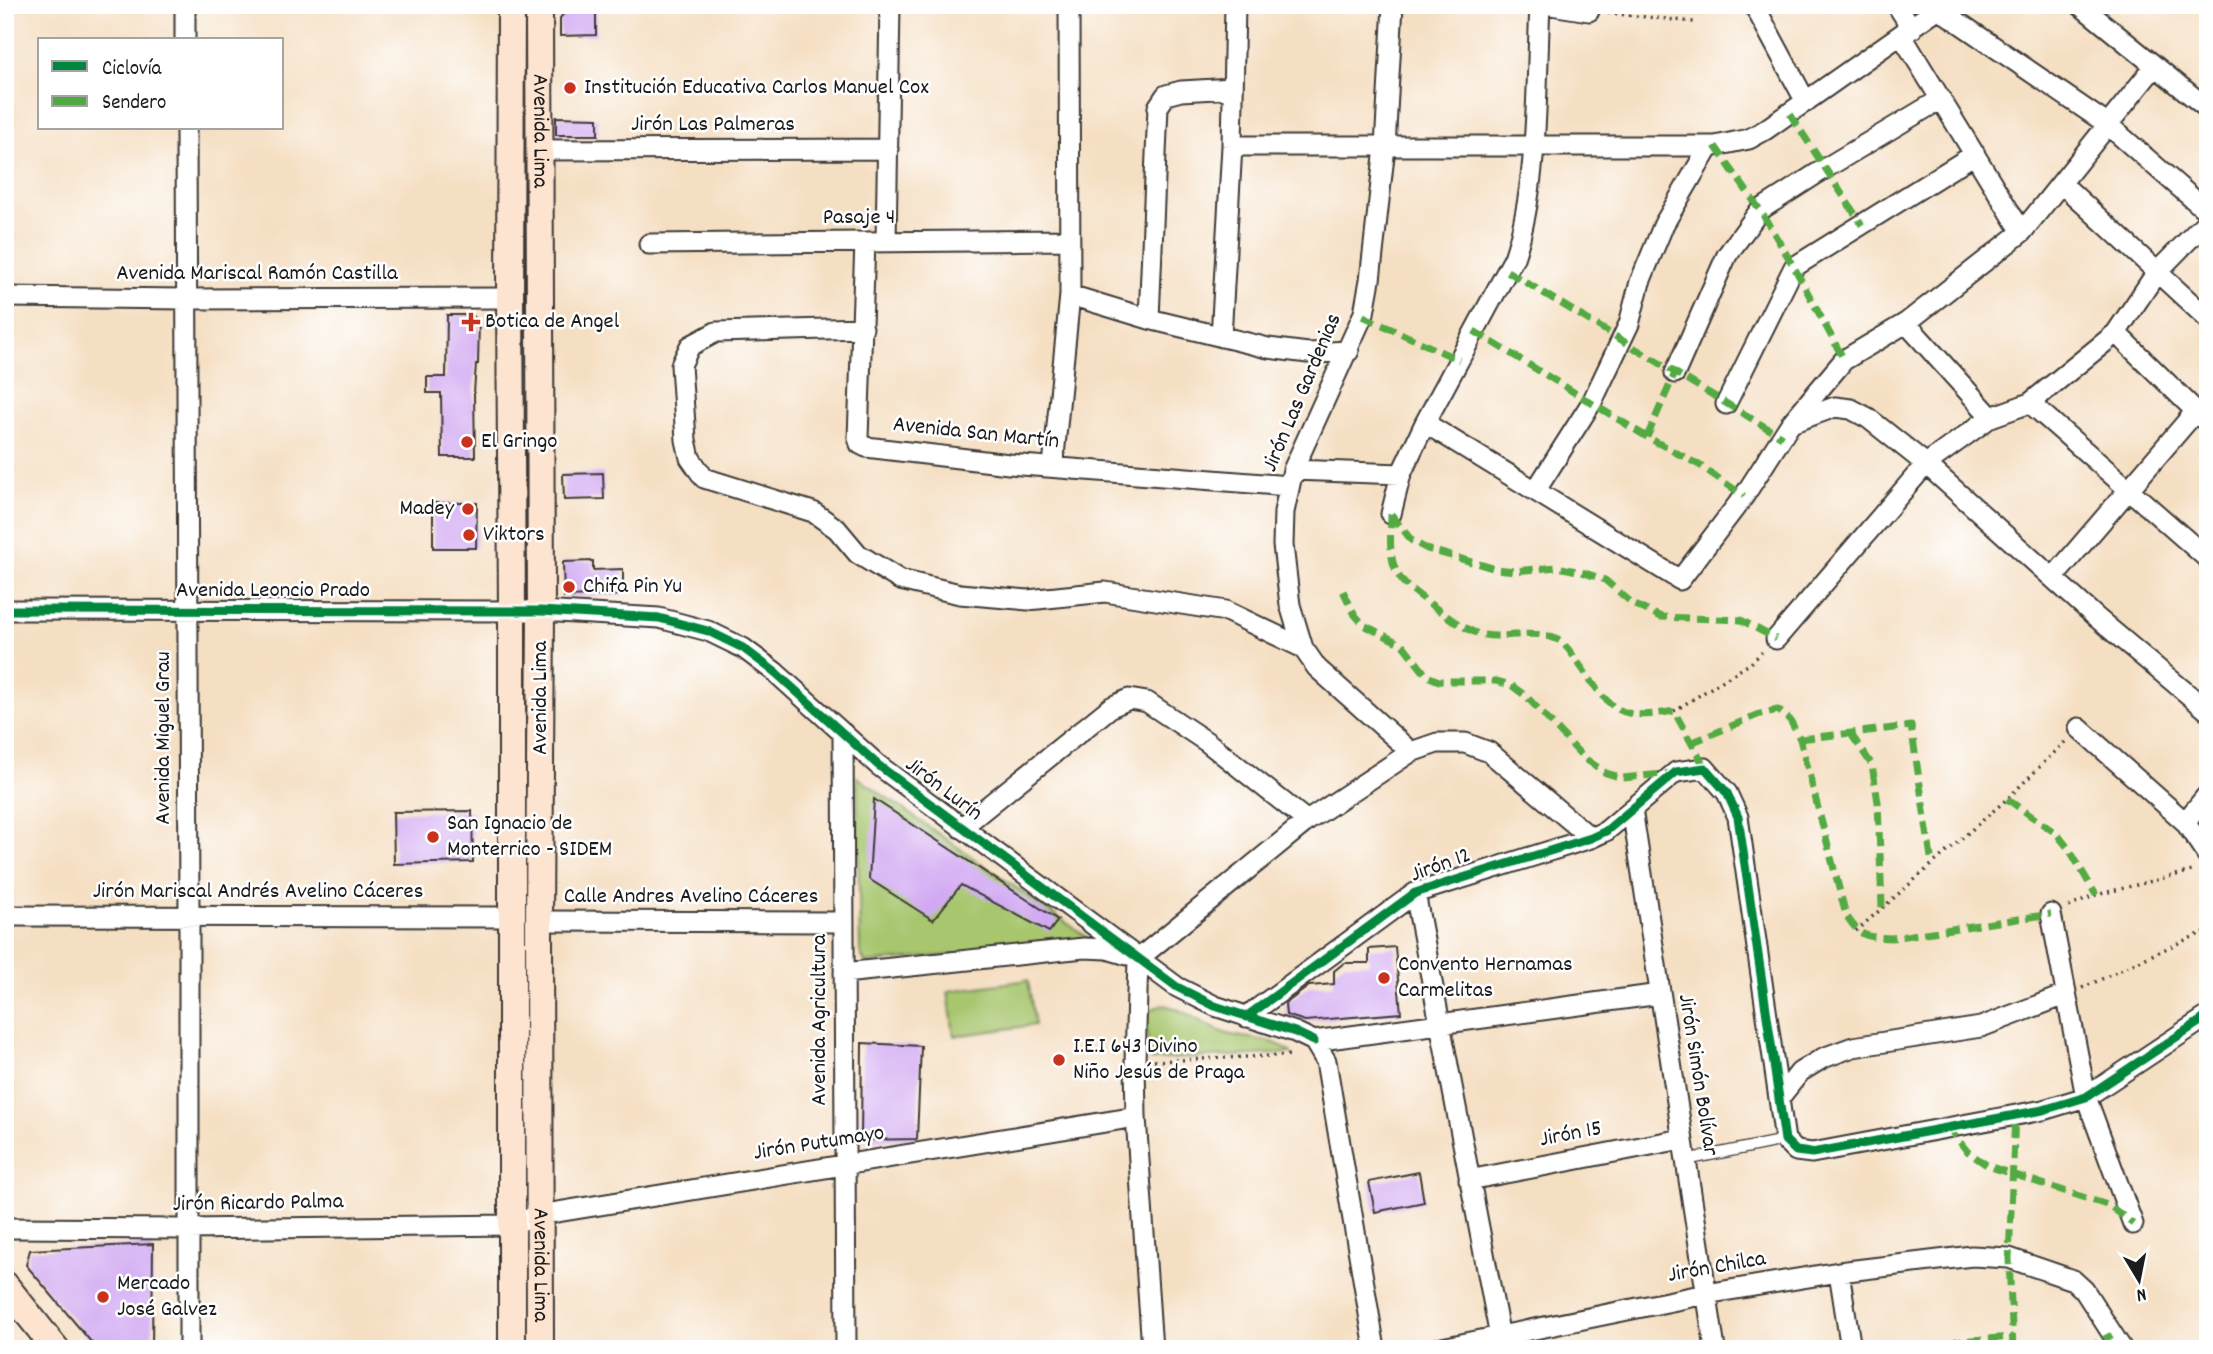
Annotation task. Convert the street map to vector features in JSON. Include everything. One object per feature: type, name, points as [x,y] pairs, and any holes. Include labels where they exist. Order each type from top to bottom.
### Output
[{"type":"main road","name":"Avenida Lima","points":[[511,5],[512,1349]]},
{"type":"main road","name":"Avenida Lima","points":[[539,5],[540,1349]]},
{"type":"main road","points":[[5,1285],[56,1349]]},
{"type":"street","points":[[185,5],[185,38]]},
{"type":"street","points":[[886,242],[890,5]]},
{"type":"street","points":[[1053,466],[1070,295],[1069,5]]},
{"type":"street","points":[[1221,337],[1232,146],[1235,5]]},
{"type":"street","name":"Jirón Las Gardenias","points":[[1393,5],[1385,147],[1364,313],[1291,478],[1284,512],[1283,545],[1290,605],[1303,648],[1317,668],[1411,752]]},
{"type":"street","points":[[1391,514],[1401,474],[1425,423],[1514,258],[1523,232],[1533,147],[1540,5]]},
{"type":"street","points":[[1551,5],[1589,8]]},
{"type":"street","points":[[1754,5],[1807,102]]},
{"type":"street","points":[[1897,5],[1907,32],[1941,99],[2022,232]]},
{"type":"street","points":[[2080,5],[2208,109]]},
{"type":"street","points":[[1232,146],[1709,147],[1749,139],[1807,102],[1941,7],[2106,124],[2208,212]]},
{"type":"street","points":[[1425,423],[1680,580],[1744,496],[1791,423],[1844,360],[1906,323],[2022,232],[2154,67]]},
{"type":"street","points":[[1149,319],[1158,107],[1166,95],[1181,91],[1233,88]]},
{"type":"street","points":[[1675,373],[1727,255],[1760,211],[1941,99]]},
{"type":"street","name":"Avenida Miguel Grau","points":[[186,130],[189,1349]]},
{"type":"street","points":[[1536,491],[1592,402],[1629,324],[1640,282],[1664,224],[1709,147]]},
{"type":"street","name":"Jirón Las Palmeras","points":[[538,150],[888,149]]},
{"type":"street","points":[[1726,404],[1794,267],[1975,154]]},
{"type":"street","points":[[2061,183],[2208,319]]},
{"type":"street","points":[[1776,639],[1926,464],[1991,417],[2030,403],[2116,333],[2157,272],[2208,220]]},
{"type":"street","name":"Pasaje 4","points":[[649,244],[1068,240]]},
{"type":"street","name":"Avenida San Martín","points":[[865,242],[858,438],[860,444],[866,447],[931,456],[1053,466],[1291,478],[1401,474]]},
{"type":"street","points":[[1070,295],[1149,319],[1268,348],[1308,353],[1349,351]]},
{"type":"street","name":"Avenida Mariscal Ramón Castilla","points":[[5,297],[510,298]]},
{"type":"street","points":[[1906,323],[1991,417]]},
{"type":"street","points":[[863,328],[716,332],[690,346],[681,365],[686,440],[690,457],[704,478],[813,512],[838,529],[858,554],[900,580],[960,594],[1028,600],[1105,592],[1226,611],[1303,648]]},
{"type":"street","points":[[2053,578],[2127,489],[2202,417],[2116,333]]},
{"type":"street","points":[[2030,403],[2207,557]]},
{"type":"street","points":[[1791,423],[1835,407],[1851,409],[1868,418],[1926,464],[2053,578],[2208,710]]},
{"type":"street","name":"Avenida Leoncio Prado","points":[[5,610],[541,611]]},
{"type":"street","name":"Jirón Lurín","points":[[541,611],[659,618],[708,631],[743,648],[775,672],[878,765],[1177,987],[1215,1006],[1295,1032],[1314,1041]]},
{"type":"street","points":[[961,828],[1111,707],[1129,699],[1147,702],[1207,742],[1307,821]]},
{"type":"street","points":[[2079,728],[2185,822],[2208,856]]},
{"type":"street","name":"Avenida Agricultura","points":[[843,733],[846,1349]]},
{"type":"street","points":[[1152,1349],[1136,1117],[1138,959],[1307,821],[1411,752],[1437,743],[1465,743],[1489,752],[1591,838]]},
{"type":"street","name":"Jirón 12","points":[[1246,1017],[1415,893],[1591,838],[1605,831],[1676,772],[1705,768],[1727,793],[1738,817],[1780,1097]]},
{"type":"street","points":[[2185,822],[2208,794]]},
{"type":"street","name":"Jirón Simón Bolívar","points":[[1632,809],[1715,1349]]},
{"type":"street","points":[[1415,893],[1500,1337]]},
{"type":"street","points":[[2051,914],[2086,1097],[2133,1224]]},
{"type":"street","name":"Jirón Mariscal Andrés Avelino Cáceres","points":[[5,916],[511,917]]},
{"type":"street","name":"Calle Andres Avelino Cáceres","points":[[539,921],[844,922]]},
{"type":"street","points":[[844,973],[1084,948],[1107,949],[1138,959]]},
{"type":"street","points":[[1375,1349],[1326,1061],[1314,1041],[1660,994]]},
{"type":"street","points":[[2065,995],[1981,1027],[1853,1047],[1823,1058],[1800,1072],[1780,1097],[1785,1140],[1796,1151],[1812,1153],[2043,1110],[2086,1097],[2208,1016]]},
{"type":"street","name":"Jirón Putumayo","points":[[512,1225],[539,1215],[1136,1117]]},
{"type":"street","name":"Jirón 15","points":[[1469,1180],[1682,1139]]},
{"type":"street","name":"Jirón Ricardo Palma","points":[[5,1228],[512,1225]]},
{"type":"street","name":"Jirón Chilca","points":[[1437,1349],[1706,1294],[1839,1272],[1952,1258],[2008,1258],[2073,1280],[2084,1290],[2122,1349]]},
{"type":"street","points":[[1839,1272],[1851,1349]]},
{"type":"lane","points":[[1685,1160],[1785,1140]]},
{"type":"path","points":[[1589,8],[1694,22]]},
{"type":"path","points":[[1674,710],[1751,663],[1776,639]]},
{"type":"path","points":[[1856,931],[2007,799],[2079,728]]},
{"type":"path","points":[[2051,914],[2096,895],[2208,867]]},
{"type":"path","points":[[2065,995],[2208,930]]},
{"type":"path","points":[[1135,1062],[1296,1054],[1290,1048]]},
{"type":"green space","points":[[857,777],[1094,942],[865,963],[860,952]]},
{"type":"green space","points":[[1028,980],[1035,1025],[954,1036],[948,991]]},
{"type":"green space","points":[[1162,1005],[1177,1009],[1220,1031],[1278,1044],[1291,1053],[1150,1060],[1145,1017],[1147,1011]]},
{"type":"building","points":[[596,6],[596,35],[560,36],[560,18],[569,7]]},
{"type":"building","points":[[556,117],[598,118],[598,135],[556,135]]},
{"type":"building","points":[[447,315],[472,315],[479,322],[474,393],[475,457],[442,457],[441,393],[427,393],[427,377],[446,377]]},
{"type":"building","points":[[603,473],[604,499],[564,500],[563,474]]},
{"type":"building","points":[[433,503],[477,503],[476,548],[433,548]]},
{"type":"building","points":[[593,561],[593,570],[623,569],[623,595],[564,597],[563,562]]},
{"type":"building","points":[[874,799],[1058,920],[1049,932],[961,885],[933,920],[869,879]]},
{"type":"building","name":"San Ignacio de Monterrico - SIDEM","points":[[472,811],[473,862],[394,864],[393,812]]},
{"type":"building","name":"Convento Hernamas Carmelitas","points":[[1395,947],[1401,1013],[1305,1021],[1286,1015],[1285,1004],[1309,986],[1334,984],[1334,971],[1344,963],[1369,963],[1369,949]]},
{"type":"building","points":[[862,1043],[921,1046],[917,1139],[861,1140]]},
{"type":"building","points":[[1419,1172],[1424,1202],[1375,1212],[1369,1182]]},
{"type":"building","name":"Mercado José Galvez","points":[[153,1244],[152,1349],[97,1349],[26,1265],[30,1250]]},
{"type":"marked path","points":[[1790,114],[1862,225]]},
{"type":"marked path","points":[[1715,146],[1760,210],[1844,360]]},
{"type":"marked path","points":[[1507,271],[1782,437]]},
{"type":"marked path","points":[[1363,316],[1459,360]]},
{"type":"marked path","points":[[1474,331],[1647,437],[1701,466],[1744,496]]},
{"type":"marked path","points":[[1647,437],[1675,373]]},
{"type":"marked path","points":[[1391,514],[1393,562],[1408,587],[1455,622],[1475,633],[1493,636],[1531,634],[1558,640],[1570,651],[1599,692],[1617,708],[1639,715],[1674,711],[1705,768]]},
{"type":"marked path","points":[[1391,514],[1412,541],[1427,549],[1496,569],[1515,571],[1557,567],[1582,572],[1605,580],[1633,604],[1661,617],[1741,620],[1776,639]]},
{"type":"marked path","points":[[1343,591],[1355,615],[1364,625],[1403,645],[1427,676],[1439,681],[1496,681],[1511,685],[1527,697],[1584,758],[1606,773],[1623,778],[1672,773]]},
{"type":"marked path","points":[[1691,743],[1760,714],[1778,710],[1790,720],[1800,739],[1846,915],[1865,935],[1892,938],[2051,914]]},
{"type":"marked path","points":[[1800,739],[1911,726],[1932,864]]},
{"type":"marked path","points":[[1851,734],[1872,765],[1878,802],[1882,907]]},
{"type":"marked path","points":[[2007,799],[2057,834],[2096,895]]},
{"type":"marked path","points":[[2013,1349],[2009,1258],[2015,1114]]},
{"type":"marked path","points":[[1947,1126],[1967,1151],[1988,1166],[2110,1206],[2133,1224]]},
{"type":"marked path","points":[[2085,1349],[2112,1335]]},
{"type":"marked path","points":[[1952,1349],[1956,1341],[2013,1337]]},
{"type":"cycle path","points":[[5,610],[541,611],[659,618],[708,631],[743,648],[775,672],[878,765],[1177,987],[1215,1006],[1295,1032],[1314,1041]]},
{"type":"cycle path","points":[[1246,1017],[1415,893],[1591,838],[1606,831],[1676,772],[1705,768],[1727,793],[1738,817],[1785,1140],[1796,1151],[1812,1153],[2043,1110],[2086,1097],[2208,1016]]},
{"type":"place","name":"Institución Educativa Carlos Manuel Cox","points":[[570,88]]},
{"type":"place","name":"Botica de Angel","points":[[471,322]]},
{"type":"place","name":"El Gringo","points":[[467,442]]},
{"type":"place","name":"Madey","points":[[468,509]]},
{"type":"place","name":"Viktors","points":[[469,535]]},
{"type":"place","name":"Chifa Pin Yu","points":[[569,587]]},
{"type":"place","name":"San Ignacio de Monterrico - SIDEM","points":[[433,837]]},
{"type":"place","name":"Convento Hernamas Carmelitas","points":[[1384,978]]},
{"type":"place","name":"I.E.I 643 Divino Niño Jesús de Praga","points":[[1059,1060]]},
{"type":"place","name":"Mercado José Galvez","points":[[103,1297]]}]
